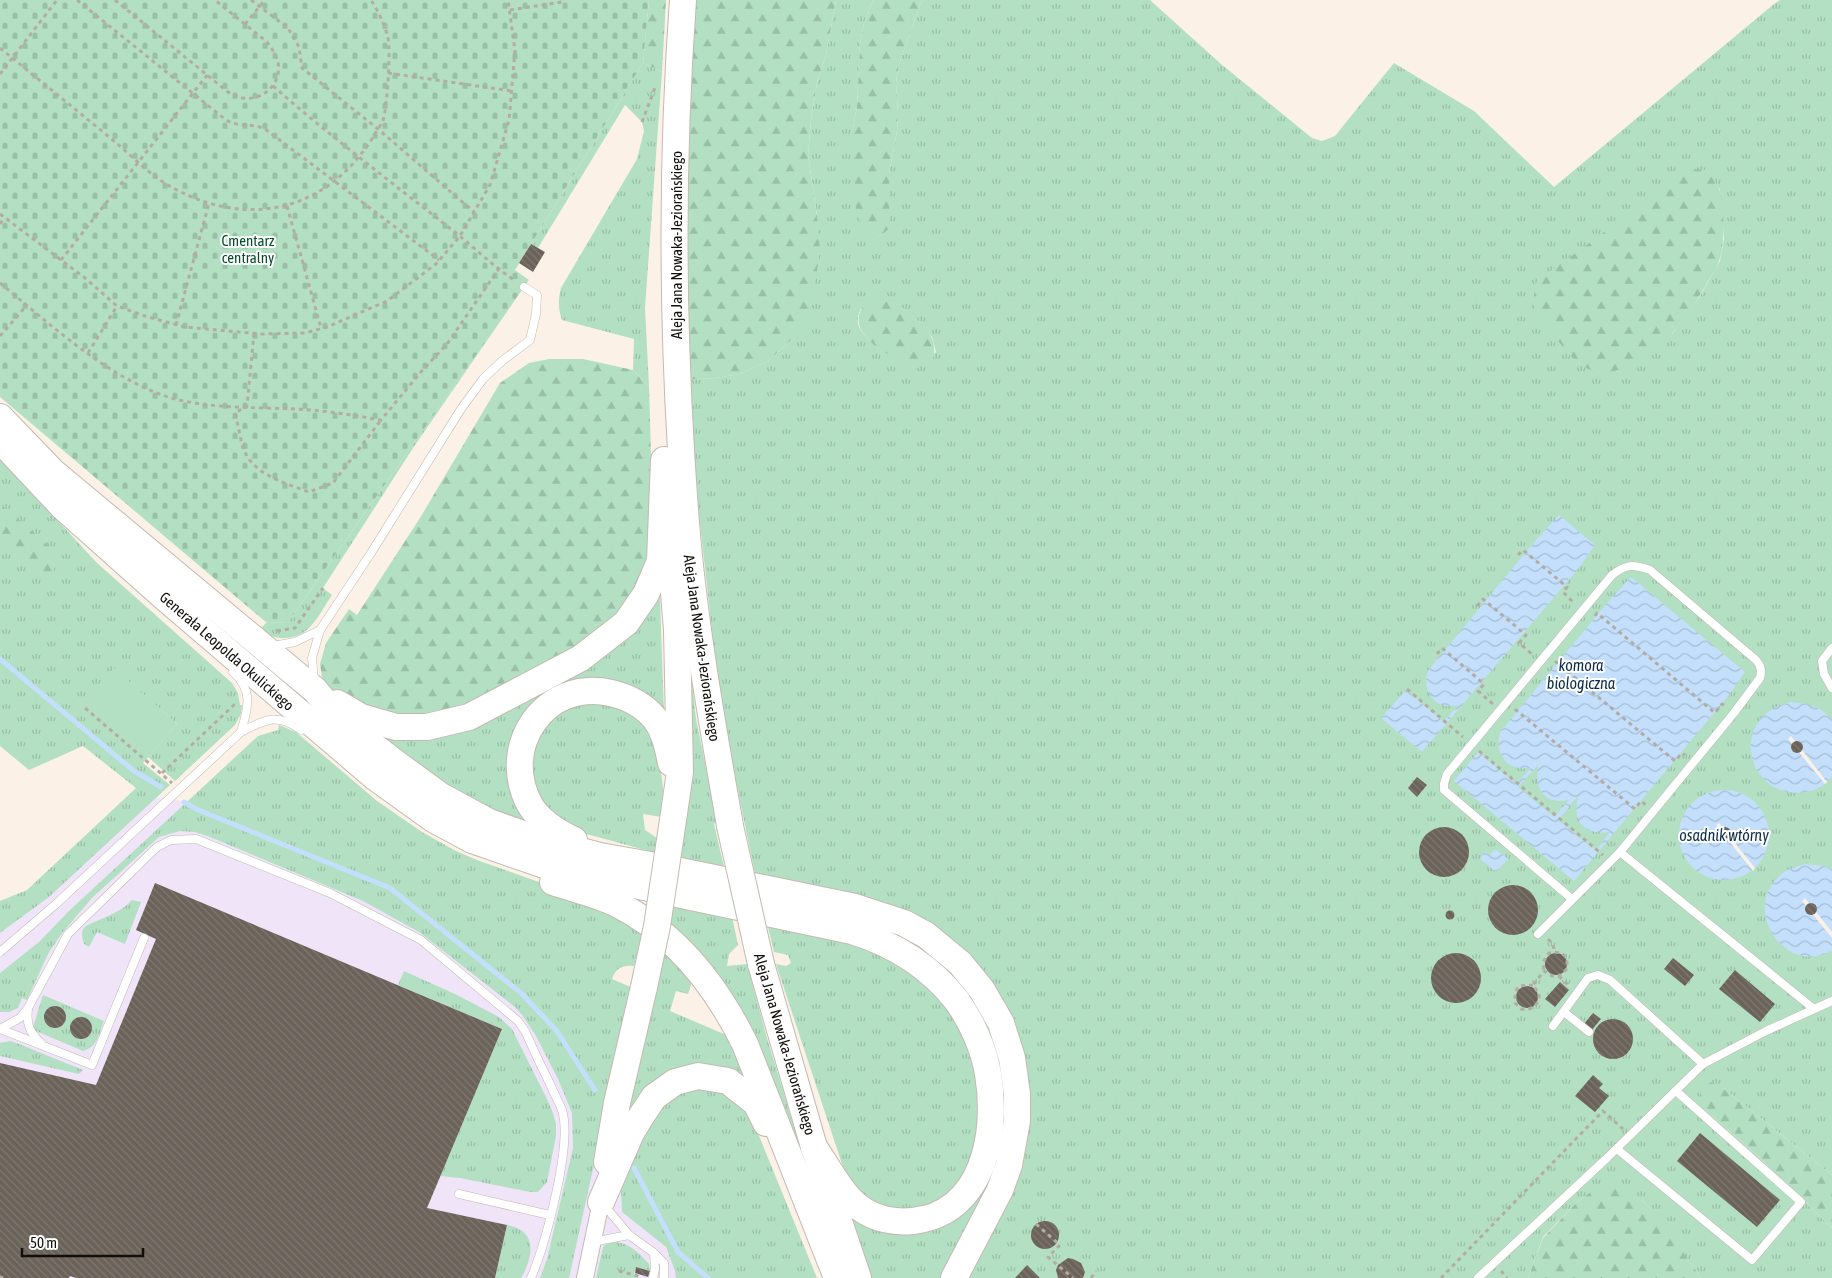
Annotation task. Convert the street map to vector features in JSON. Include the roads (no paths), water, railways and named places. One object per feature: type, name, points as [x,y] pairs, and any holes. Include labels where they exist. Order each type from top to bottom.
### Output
[{"type":"main road","name":"Aleja Jana Nowaka-Jeziorańskiego","points":[[683,0],[677,88],[674,260],[677,388],[688,544],[701,659],[730,826],[761,964],[814,1147],[858,1278]]},
{"type":"main road","points":[[601,1202],[617,1103],[657,926],[680,772],[677,639],[664,460],[662,366],[674,260]]},
{"type":"main road","name":"Generała Leopolda Okulickiego","points":[[0,417],[53,472],[315,690]]},
{"type":"main road","name":"Generała Leopolda Okulickiego","points":[[0,440],[64,507],[344,756],[414,807],[472,840]]},
{"type":"main road","points":[[315,690],[361,717],[396,727],[427,727],[469,718],[581,658],[626,623],[646,594],[660,561],[664,460]]},
{"type":"main road","points":[[315,690],[335,714],[390,759],[441,796],[489,822],[540,840],[600,856],[855,907],[904,923],[926,935],[960,963],[982,990],[1001,1023],[1012,1058],[1017,1094],[1017,1122],[1009,1165],[1000,1190],[954,1278]]},
{"type":"main road","points":[[656,866],[583,844],[559,833],[544,823],[531,806],[520,772],[520,756],[524,738],[544,709],[569,694],[601,690],[621,695],[647,710],[656,720],[664,734],[672,767],[673,820]]},
{"type":"main road","points":[[472,840],[550,867],[852,931],[876,938],[901,951],[942,983],[958,1002],[971,1024],[988,1074],[990,1125],[987,1149],[980,1172],[972,1188],[959,1202],[942,1214],[924,1220],[905,1222],[875,1217],[858,1207],[842,1188],[814,1147]]},
{"type":"main road","points":[[472,840],[492,859],[508,868],[614,903],[660,932],[686,956],[715,991],[735,1024],[755,1069],[804,1200],[836,1278]]},
{"type":"main road","points":[[601,1202],[631,1134],[654,1097],[675,1082],[698,1076],[728,1081],[756,1103],[804,1200]]},
{"type":"street","points":[[585,1278],[601,1202]]},
{"type":"lane","name":"Generała Leopolda Okulickiego","points":[[315,690],[312,658],[320,630],[372,553],[461,409],[483,379],[502,361],[530,340],[536,314],[537,295],[524,287]]},
{"type":"lane","points":[[1542,935],[1572,899],[1620,852],[1760,678],[1762,670],[1760,665],[1650,570],[1638,566],[1629,565],[1623,567],[1612,575],[1470,744],[1447,774],[1444,784],[1444,790],[1572,899]]},
{"type":"lane","points":[[164,597],[188,628]]},
{"type":"lane","name":"Generała Leopolda Okulickiego","points":[[264,648],[295,642],[320,630]]},
{"type":"lane","points":[[1832,648],[1822,661],[1824,674],[1832,688]]},
{"type":"lane","points":[[226,666],[238,677],[247,693],[249,701],[241,732]]},
{"type":"lane","points":[[0,952],[56,904],[241,732],[269,719],[291,723],[306,734]]},
{"type":"lane","points":[[0,1029],[20,1018],[28,1008],[68,934],[157,847],[171,840],[196,839],[330,893],[421,940],[518,1021],[525,1031],[562,1111],[565,1132],[564,1151],[550,1215],[538,1261],[531,1278]]},
{"type":"lane","points":[[1620,852],[1814,1009]]},
{"type":"lane","points":[[0,1029],[92,1065],[144,938]]},
{"type":"lane","points":[[1553,1026],[1588,978],[1598,975],[1610,980],[1703,1064]]},
{"type":"lane","points":[[1478,1278],[1617,1149],[1703,1064],[1766,1031],[1832,1001]]},
{"type":"lane","points":[[28,1008],[27,1018],[31,1034],[44,1046]]},
{"type":"lane","points":[[1564,1012],[1589,1032]]},
{"type":"lane","points":[[1617,1149],[1752,1260],[1801,1202],[1676,1091]]},
{"type":"lane","points":[[459,1194],[550,1215]]},
{"type":"lane","points":[[601,1202],[629,1235],[654,1253],[664,1263],[664,1278]]},
{"type":"lane","points":[[592,1242],[629,1235]]},
{"type":"lane","points":[[653,1278],[654,1253]]},
{"type":"water","name":"komora biologiczna","points":[[1559,515],[1595,545],[1579,568],[1422,752],[1381,718],[1406,690],[1443,722],[1459,705],[1449,706],[1441,704],[1432,697],[1426,681],[1429,669]]},
{"type":"water","points":[[1631,577],[1745,672],[1729,695],[1574,881],[1454,781],[1478,752],[1516,784],[1531,768],[1513,766],[1504,759],[1499,749],[1501,731]],"holes":[[[1538,765],[1538,781],[1542,793],[1552,800],[1569,800],[1554,817],[1518,787]],[[1579,795],[1576,812],[1581,824],[1586,829],[1593,831],[1601,833],[1610,832],[1596,851],[1558,820]]]},
{"type":"water","name":"osadnik wtórny","points":[[1791,702],[1814,706],[1832,720],[1832,776],[1821,787],[1806,792],[1788,792],[1773,786],[1762,777],[1754,764],[1751,750],[1752,735],[1759,721],[1772,709]]},
{"type":"water","name":"osadnik wtórny","points":[[1715,790],[1733,790],[1749,797],[1762,810],[1769,826],[1769,844],[1762,860],[1749,873],[1733,880],[1715,880],[1699,873],[1686,860],[1679,844],[1679,826],[1686,810],[1699,797]]},
{"type":"water","points":[[1495,849],[1508,859],[1496,872],[1480,859],[1485,851],[1490,855]]},
{"type":"water","name":"osadnik wtórny","points":[[1805,864],[1824,866],[1832,870],[1832,950],[1815,957],[1798,955],[1784,947],[1773,934],[1766,918],[1765,901],[1771,885],[1786,871]]},
{"type":"waterway","points":[[0,659],[134,771],[161,787]]},
{"type":"waterway","points":[[184,802],[196,809],[390,888],[521,993],[556,1030],[595,1090]]},
{"type":"waterway","points":[[634,1168],[678,1252],[708,1278]]},
{"type":"park label","name":"Cmentarz centralny","points":[[248,248]]}]
